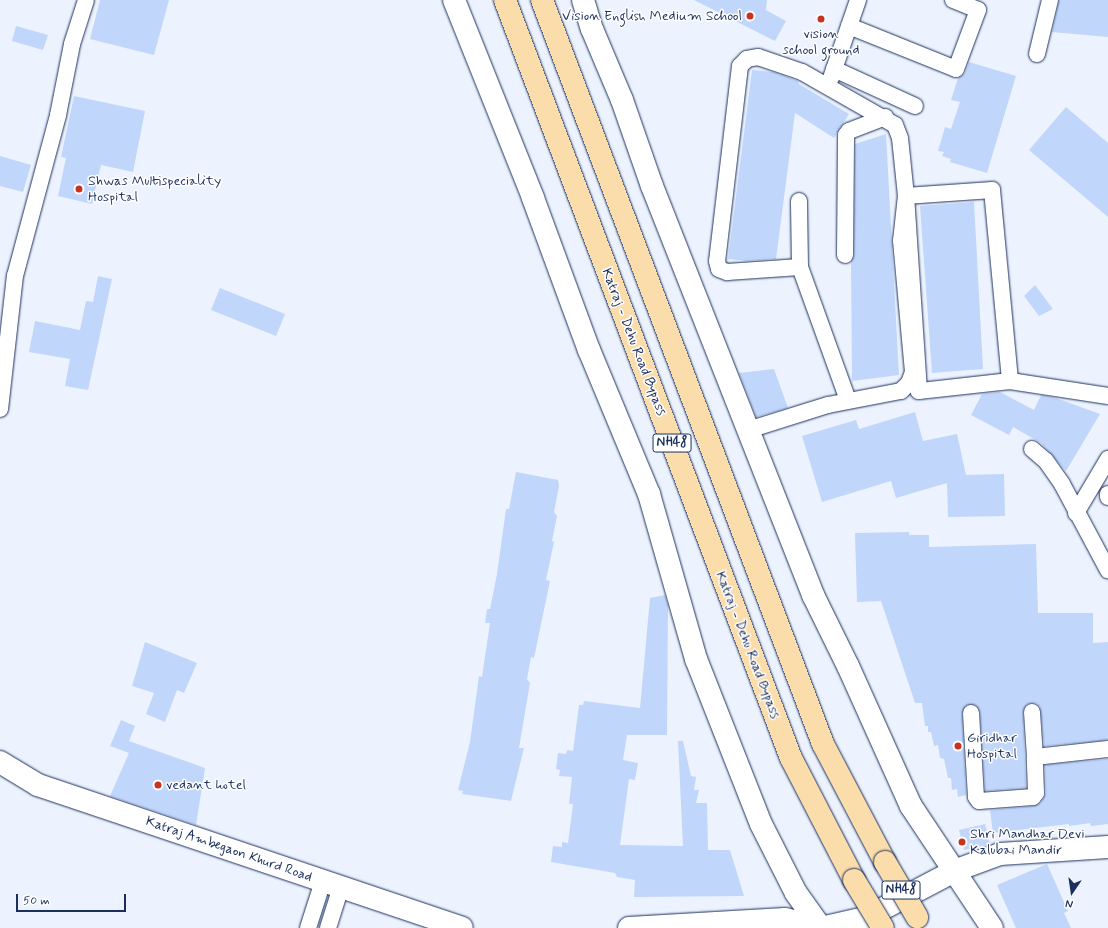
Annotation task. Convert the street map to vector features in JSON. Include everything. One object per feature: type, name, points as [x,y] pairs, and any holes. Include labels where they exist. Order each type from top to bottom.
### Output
[{"type":"highway","name":"Katraj - Dehu Road Bypass","points":[[505,0],[791,758],[854,880],[883,928]]},
{"type":"highway","name":"NH48","points":[[542,0],[823,744],[885,862],[920,922]]},
{"type":"street","points":[[0,409],[15,276],[58,115],[72,44],[86,0]]},
{"type":"street","points":[[454,0],[530,191],[589,350],[649,494],[696,659],[761,824],[796,893],[821,928]]},
{"type":"street","points":[[583,0],[592,29],[622,100],[652,186],[813,595],[848,666],[911,806],[992,928]]},
{"type":"street","points":[[858,0],[833,74],[915,106]]},
{"type":"street","points":[[849,26],[956,70],[978,10],[953,0]]},
{"type":"street","points":[[1037,54],[1050,0]]},
{"type":"street","points":[[800,267],[727,272],[719,269],[716,261],[740,66],[748,59],[758,57],[795,69],[885,117],[896,125],[900,138],[906,196],[919,391],[1010,382],[1108,396]]},
{"type":"street","points":[[845,255],[846,134],[849,131],[885,117]]},
{"type":"street","points":[[906,196],[992,190],[1010,382]]},
{"type":"street","points":[[748,430],[848,400],[901,391],[909,383],[911,378],[910,324],[901,241],[906,196]]},
{"type":"street","points":[[799,201],[800,267],[848,400]]},
{"type":"street","points":[[1032,448],[1046,461],[1108,570]]},
{"type":"street","points":[[1076,513],[1108,459]]},
{"type":"street","points":[[971,713],[976,797],[979,801],[1034,797],[1036,792],[1032,712]]},
{"type":"street","points":[[1035,757],[1108,749]]},
{"type":"street","name":"Katraj Ambegaon Khurd Road","points":[[0,762],[38,785],[462,928]]},
{"type":"street","points":[[631,928],[779,924],[821,928],[865,918],[954,871],[1000,854],[1108,847]]},
{"type":"street","points":[[308,928],[332,884]]},
{"type":"street","points":[[328,928],[332,884]]},
{"type":"building","points":[[100,0],[169,0],[154,55],[90,39]]},
{"type":"building","name":"Vision English Medium School","points":[[694,0],[767,0],[766,10],[786,21],[775,41]]},
{"type":"building","points":[[1059,0],[1108,0],[1108,37],[1052,32]]},
{"type":"building","points":[[16,26],[48,35],[43,50],[12,41]]},
{"type":"building","points":[[969,62],[1016,76],[987,173],[950,162],[951,159],[942,156],[944,152],[938,151],[945,127],[951,129],[960,102],[951,100],[958,78],[965,73]]},
{"type":"building","points":[[752,70],[774,72],[798,81],[799,84],[849,114],[834,138],[795,113],[776,259],[747,261],[728,259]]},
{"type":"building","points":[[74,96],[145,111],[133,172],[101,165],[92,204],[58,196],[66,158],[61,157]]},
{"type":"building","points":[[1066,107],[1108,143],[1108,217],[1029,150]]},
{"type":"building","points":[[886,134],[899,375],[852,381],[851,262],[854,255],[855,144]]},
{"type":"building","points":[[0,156],[31,165],[23,192],[0,186]]},
{"type":"building","points":[[974,202],[983,369],[932,373],[920,206]]},
{"type":"building","points":[[98,276],[112,279],[88,390],[65,386],[70,359],[29,352],[35,321],[80,330],[86,301],[93,302]]},
{"type":"building","points":[[1035,285],[1053,309],[1039,316],[1024,296]]},
{"type":"building","points":[[220,288],[285,314],[276,336],[211,310]]},
{"type":"building","points":[[774,369],[788,408],[756,417],[739,373]]},
{"type":"building","points":[[1000,392],[1034,410],[1041,395],[1056,398],[1100,414],[1066,471],[1041,443],[1013,427],[1009,435],[971,415],[982,394]]},
{"type":"building","points":[[915,412],[923,441],[957,434],[966,475],[1004,474],[1005,516],[948,517],[947,483],[896,498],[891,481],[822,502],[802,436],[856,420],[859,429]]},
{"type":"building","points":[[516,472],[558,480],[559,486],[554,512],[557,516],[552,541],[554,542],[546,580],[550,581],[534,658],[531,657],[527,679],[530,683],[519,748],[524,748],[511,801],[462,794],[463,791],[458,790],[470,742],[479,676],[482,677],[490,623],[485,623],[487,609],[490,609],[497,574],[506,509],[509,509]]},
{"type":"building","points":[[909,532],[909,535],[929,535],[929,547],[1036,544],[1038,613],[1093,613],[1093,643],[1108,642],[1108,740],[1044,746],[1040,707],[1036,703],[1027,704],[1023,713],[1026,788],[985,791],[980,712],[976,705],[966,705],[962,714],[966,795],[958,797],[957,789],[952,790],[951,778],[948,778],[944,759],[940,758],[938,745],[934,746],[931,732],[928,732],[928,726],[925,726],[922,703],[915,703],[881,601],[857,602],[855,533]]},
{"type":"building","points":[[665,595],[668,605],[667,735],[627,735],[623,760],[638,763],[635,780],[629,779],[620,845],[683,846],[678,741],[683,741],[691,776],[696,777],[694,790],[699,790],[696,803],[707,803],[708,850],[730,850],[744,896],[634,897],[635,880],[617,877],[615,873],[551,862],[553,846],[562,847],[562,842],[568,843],[573,804],[569,804],[572,777],[559,776],[560,770],[556,769],[558,753],[566,754],[567,750],[573,751],[579,705],[583,705],[584,701],[640,708],[650,598]]},
{"type":"building","points":[[145,642],[197,663],[184,693],[177,690],[165,722],[146,714],[154,693],[132,686]]},
{"type":"building","name":"vedant hotel","points":[[121,720],[135,726],[129,741],[205,768],[196,825],[110,796],[129,753],[110,746]]},
{"type":"building","points":[[1108,759],[1108,824],[1091,826],[1090,823],[1069,826],[1069,824],[993,833],[990,810],[1034,806],[1041,803],[1046,793],[1045,765]]},
{"type":"building","points":[[985,824],[990,844],[964,850],[959,830]]},
{"type":"building","points":[[1047,864],[1068,911],[1064,913],[1071,928],[1016,928],[997,885]]},
{"type":"place","name":"Vision English Medium School","points":[[750,16]]},
{"type":"place","name":"vision school ground","points":[[821,19]]},
{"type":"place","name":"Shwas Multispeciality Hospital","points":[[79,189]]},
{"type":"place","name":"Giridhar Hospital","points":[[958,746]]},
{"type":"place","name":"vedant hotel","points":[[158,785]]},
{"type":"place","name":"Shri Mandhar Devi Kalubai Mandir","points":[[962,842]]}]
